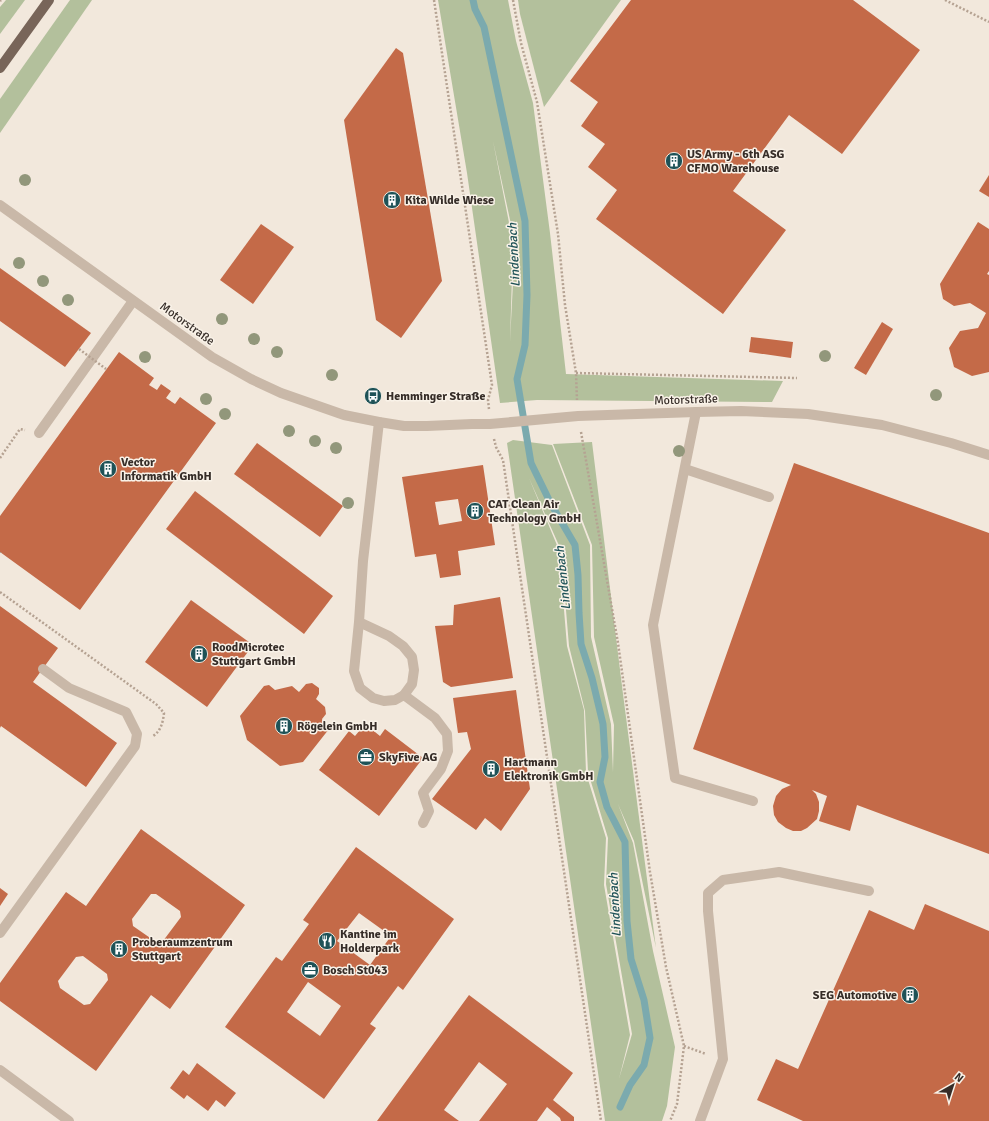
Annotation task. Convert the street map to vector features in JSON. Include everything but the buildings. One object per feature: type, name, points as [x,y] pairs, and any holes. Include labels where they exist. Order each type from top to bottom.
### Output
[{"type":"main road","points":[[0,68],[49,0]]},
{"type":"street","name":"Motorstraße","points":[[0,205],[212,358],[251,379],[290,396],[344,415],[404,426],[490,424],[578,416],[696,412],[741,411],[816,415],[882,425],[951,443],[989,455]]},
{"type":"street","points":[[39,433],[133,302]]},
{"type":"street","points":[[696,412],[653,625],[675,778],[753,801]]},
{"type":"street","points":[[359,622],[389,636],[403,646],[412,657],[414,670],[412,684],[404,695],[394,700],[384,701],[373,698],[360,688],[354,671],[363,561],[379,422]]},
{"type":"street","points":[[685,469],[769,497]]},
{"type":"street","points":[[0,933],[136,746],[137,734],[126,712],[69,688],[43,669]]},
{"type":"street","points":[[404,695],[435,718],[447,734],[448,751],[441,769],[423,794],[429,811],[423,823]]},
{"type":"street","points":[[700,1121],[723,1059],[708,911],[708,893],[722,880],[779,872],[869,892]]},
{"type":"street","points":[[0,1070],[69,1121]]},
{"type":"path","points":[[434,0],[492,385],[488,400],[490,424],[496,448],[502,460],[601,1121]]},
{"type":"path","points":[[513,0],[521,43],[537,102],[558,234],[565,305],[576,373],[578,416],[618,643],[650,872],[666,967],[684,1046],[677,1104],[670,1121]]},
{"type":"path","points":[[945,0],[989,22]]},
{"type":"path","points":[[79,349],[106,369]]},
{"type":"path","points":[[576,373],[797,378]]},
{"type":"path","points":[[0,458],[20,429],[39,433]]},
{"type":"path","points":[[0,592],[156,704],[164,713],[163,722],[157,733],[136,746]]},
{"type":"path","points":[[684,1046],[723,1059]]},
{"type":"green space","points":[[6,0],[25,0],[0,34],[0,7]]},
{"type":"green space","points":[[70,0],[92,0],[0,133],[0,99]]},
{"type":"green space","points":[[438,0],[508,0],[516,41],[533,103],[566,374],[783,381],[772,402],[537,400],[500,403],[467,173]],"holes":[[[493,141],[515,243],[510,342],[513,243]]]},
{"type":"green space","points":[[518,0],[621,0],[544,107],[520,14]]},
{"type":"green space","points":[[513,440],[552,445],[590,545],[591,637],[611,724],[613,772],[614,725],[594,637],[592,545],[553,444],[592,442],[656,948],[634,841],[618,804],[633,843],[653,951],[675,1047],[667,1106],[662,1121],[605,1121],[507,443]],"holes":[[[529,478],[561,550],[569,646],[585,711],[588,772],[608,838],[606,884],[632,1034],[619,1079],[630,1035],[604,885],[606,838],[586,773],[584,710],[567,646],[559,550]]]},
{"type":"waterway","name":"Lindenbach","points":[[473,0],[475,9],[484,27],[525,221],[527,295],[525,345],[517,379],[531,463],[551,504],[575,545],[581,644],[592,678],[603,724],[605,757],[600,782],[607,807],[625,842],[627,921],[631,959],[644,1000],[650,1038],[644,1065],[630,1085],[620,1107]]},
{"type":"place","name":"US Army - 6th ASG CFMO Warehouse","points":[[674,161]]},
{"type":"place","name":"Kita Wilde Wiese","points":[[392,200]]},
{"type":"place","name":"Hemminger Straße","points":[[373,396]]},
{"type":"place","name":"Vector Informatik GmbH","points":[[108,469]]},
{"type":"place","name":"CAT Clean Air Technology GmbH","points":[[475,511]]},
{"type":"place","name":"RoodMicrotec Stuttgart GmbH","points":[[199,654]]},
{"type":"place","name":"Rögelein GmbH","points":[[284,726]]},
{"type":"place","name":"SkyFive AG","points":[[366,757]]},
{"type":"place","name":"Hartmann Elektronik GmbH","points":[[491,769]]},
{"type":"place","name":"Kantine im Holderpark","points":[[327,941]]},
{"type":"place","name":"Proberaumzentrum Stuttgart","points":[[119,949]]},
{"type":"place","name":"Bosch St043","points":[[310,970]]},
{"type":"place","name":"SEG Automotive","points":[[910,995]]}]
